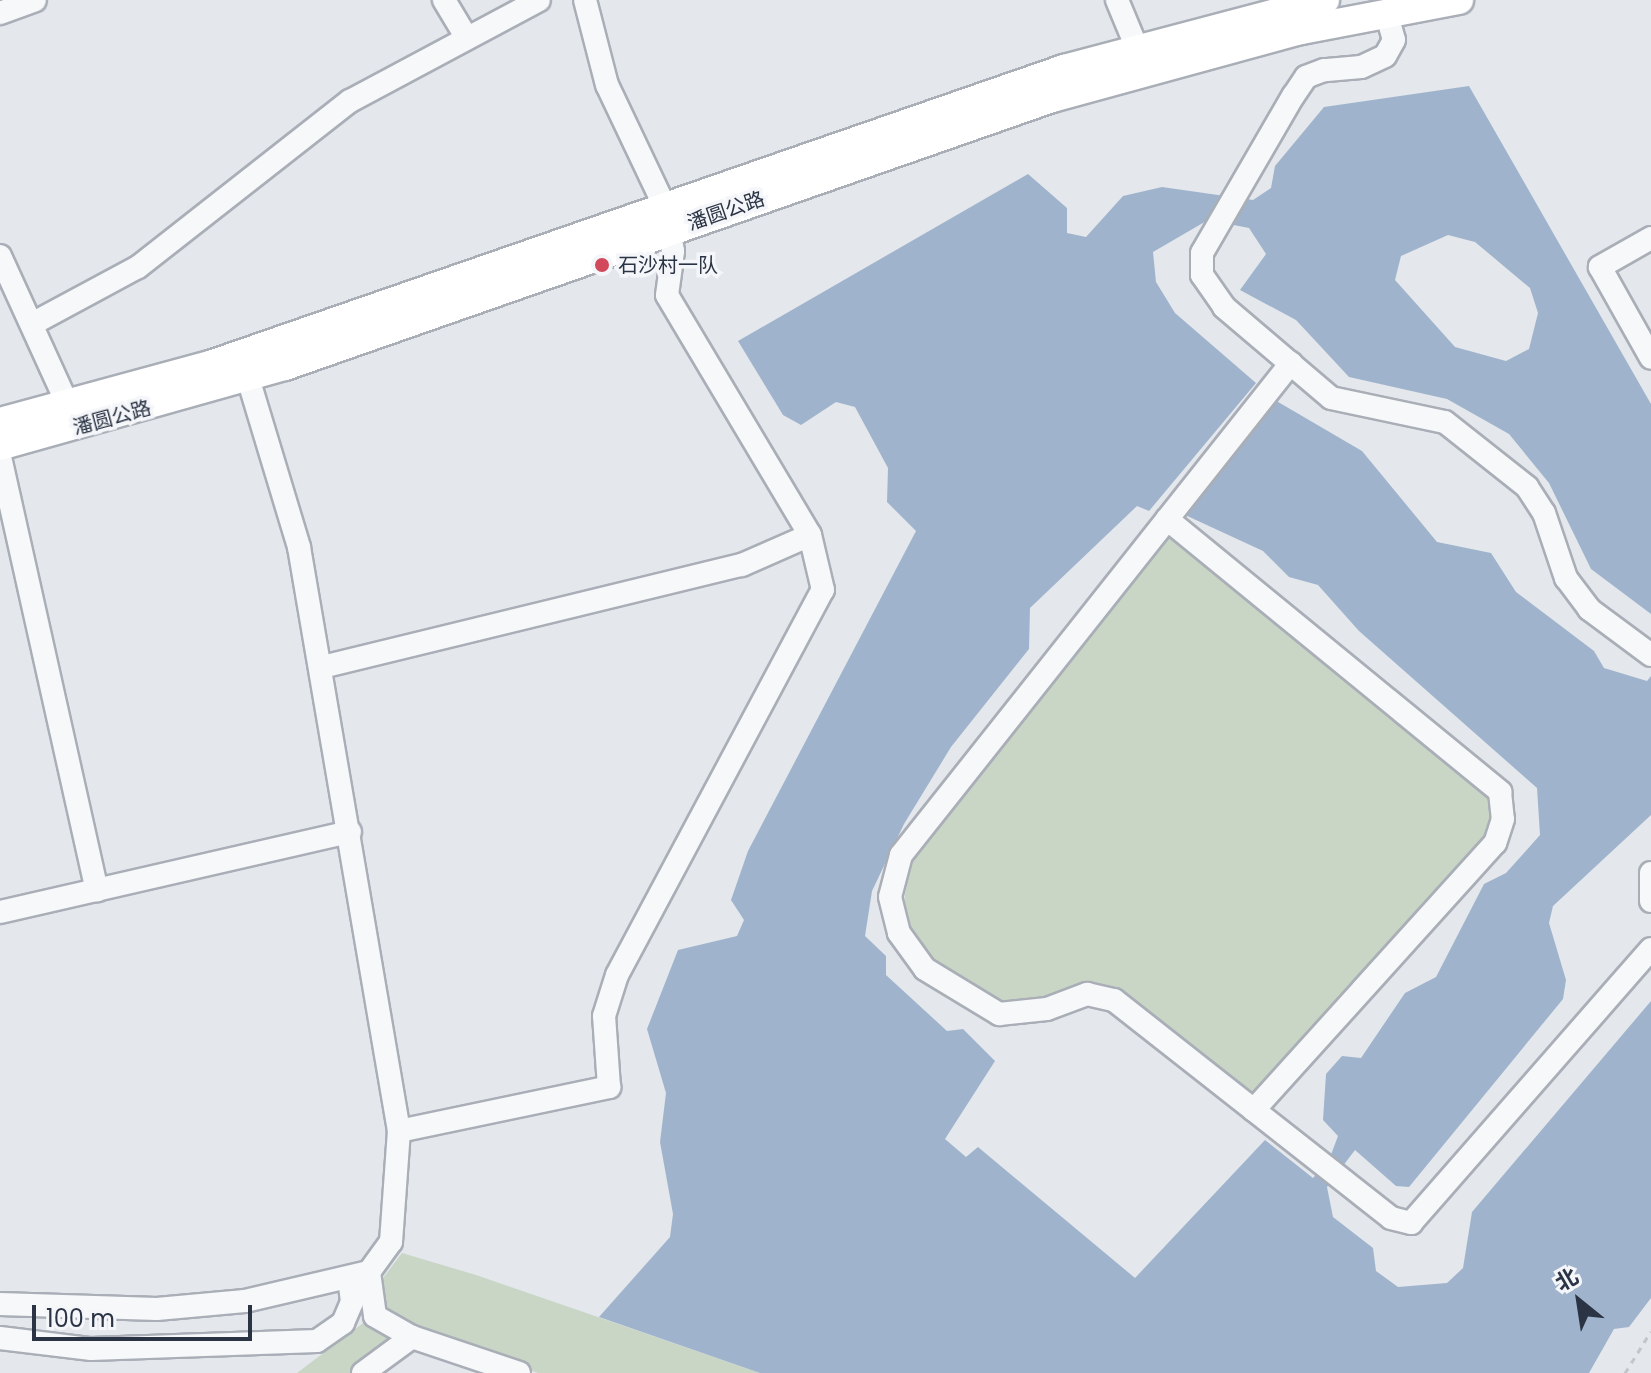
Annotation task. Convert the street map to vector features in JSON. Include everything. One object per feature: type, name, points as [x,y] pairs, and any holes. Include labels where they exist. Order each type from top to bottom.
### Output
[{"type":"main road","name":"潘圆公路","points":[[1297,18],[1325,0]]},
{"type":"main road","name":"潘圆公路","points":[[0,422],[213,364],[1052,98],[1194,44],[1297,18],[1386,12],[1459,0]]},
{"type":"main road","name":"潘圆公路","points":[[0,446],[248,378],[667,219],[1137,48],[1194,44]]},
{"type":"street","points":[[0,13],[35,0]]},
{"type":"street","points":[[444,0],[465,35]]},
{"type":"street","points":[[32,324],[138,267],[350,101],[465,35],[539,0]]},
{"type":"street","points":[[399,1131],[609,1087],[608,999],[813,615],[823,573],[810,535],[675,313],[665,282],[667,219],[607,85],[585,0]]},
{"type":"street","points":[[1117,0],[1137,48]]},
{"type":"street","points":[[1386,12],[1394,40],[1385,56],[1306,77],[1202,253],[1202,275],[1224,307],[1291,363],[1352,406],[1445,422],[1515,478],[1544,513],[1566,578],[1589,609],[1651,655]]},
{"type":"street","points":[[1651,238],[1600,267],[1651,358]]},
{"type":"street","points":[[0,256],[68,405]]},
{"type":"street","points":[[1291,363],[901,855],[890,897],[899,933],[925,969],[965,1000],[999,1014],[1047,1009],[1087,994],[1114,1000],[1391,1218],[1411,1223],[1651,949]]},
{"type":"street","points":[[0,1338],[91,1349],[317,1341],[343,1323],[359,1276],[391,1242],[397,1213],[399,1131],[350,832],[322,667],[287,501],[248,378]]},
{"type":"street","points":[[0,457],[97,890]]},
{"type":"street","points":[[1167,519],[1500,792],[1503,819],[1495,843],[1254,1110]]},
{"type":"street","points":[[322,667],[742,565],[810,535]]},
{"type":"street","points":[[0,912],[350,832]]},
{"type":"street","points":[[1651,873],[1651,901]]},
{"type":"street","points":[[0,1304],[157,1309],[359,1276]]},
{"type":"street","points":[[359,1276],[375,1316],[412,1337],[519,1373]]},
{"type":"street","points":[[363,1373],[412,1337]]},
{"type":"path","points":[[1625,1373],[1651,1331]]},
{"type":"green space","points":[[1167,538],[1198,547],[1507,798],[1485,839],[1261,1105],[1093,981],[1072,986],[1044,1009],[1015,1016],[946,979],[900,927],[912,850],[1141,546]]},
{"type":"green space","points":[[402,1253],[476,1275],[760,1373],[538,1373],[419,1331],[385,1307],[383,1278]]},
{"type":"green space","points":[[379,1311],[406,1340],[362,1373],[297,1373]]},
{"type":"water","points":[[1469,86],[1651,404],[1651,614],[1591,569],[1549,483],[1509,434],[1447,399],[1349,377],[1296,320],[1240,290],[1266,254],[1249,228],[1208,220],[1153,252],[1156,282],[1175,313],[1256,383],[1149,511],[1137,506],[1030,608],[1029,649],[951,747],[904,824],[872,891],[865,936],[886,956],[886,975],[947,1031],[963,1029],[995,1061],[945,1139],[966,1157],[978,1147],[1135,1278],[1265,1140],[1313,1178],[1329,1160],[1338,1136],[1323,1120],[1326,1074],[1342,1056],[1361,1058],[1405,993],[1436,977],[1484,884],[1506,873],[1540,835],[1537,788],[1359,631],[1318,585],[1289,577],[1263,551],[1183,514],[1273,399],[1362,451],[1437,542],[1491,553],[1516,592],[1594,651],[1604,668],[1647,681],[1651,676],[1651,815],[1553,906],[1549,923],[1566,980],[1563,999],[1409,1187],[1396,1186],[1355,1150],[1327,1187],[1333,1217],[1373,1248],[1376,1271],[1398,1287],[1447,1283],[1463,1268],[1472,1212],[1651,1001],[1651,1298],[1629,1327],[1614,1329],[1589,1373],[760,1373],[599,1317],[670,1237],[673,1214],[660,1142],[666,1093],[647,1029],[678,950],[737,936],[744,920],[731,900],[748,851],[916,531],[887,502],[888,468],[855,407],[836,402],[801,425],[783,415],[738,341],[1028,174],[1067,208],[1067,233],[1086,237],[1123,196],[1162,187],[1253,200],[1271,188],[1275,166],[1324,107]],"holes":[[[1448,235],[1475,242],[1530,288],[1538,313],[1529,349],[1506,361],[1455,347],[1395,280],[1401,256]]]},
{"type":"place","name":"石沙村一队","points":[[602,265]]}]
